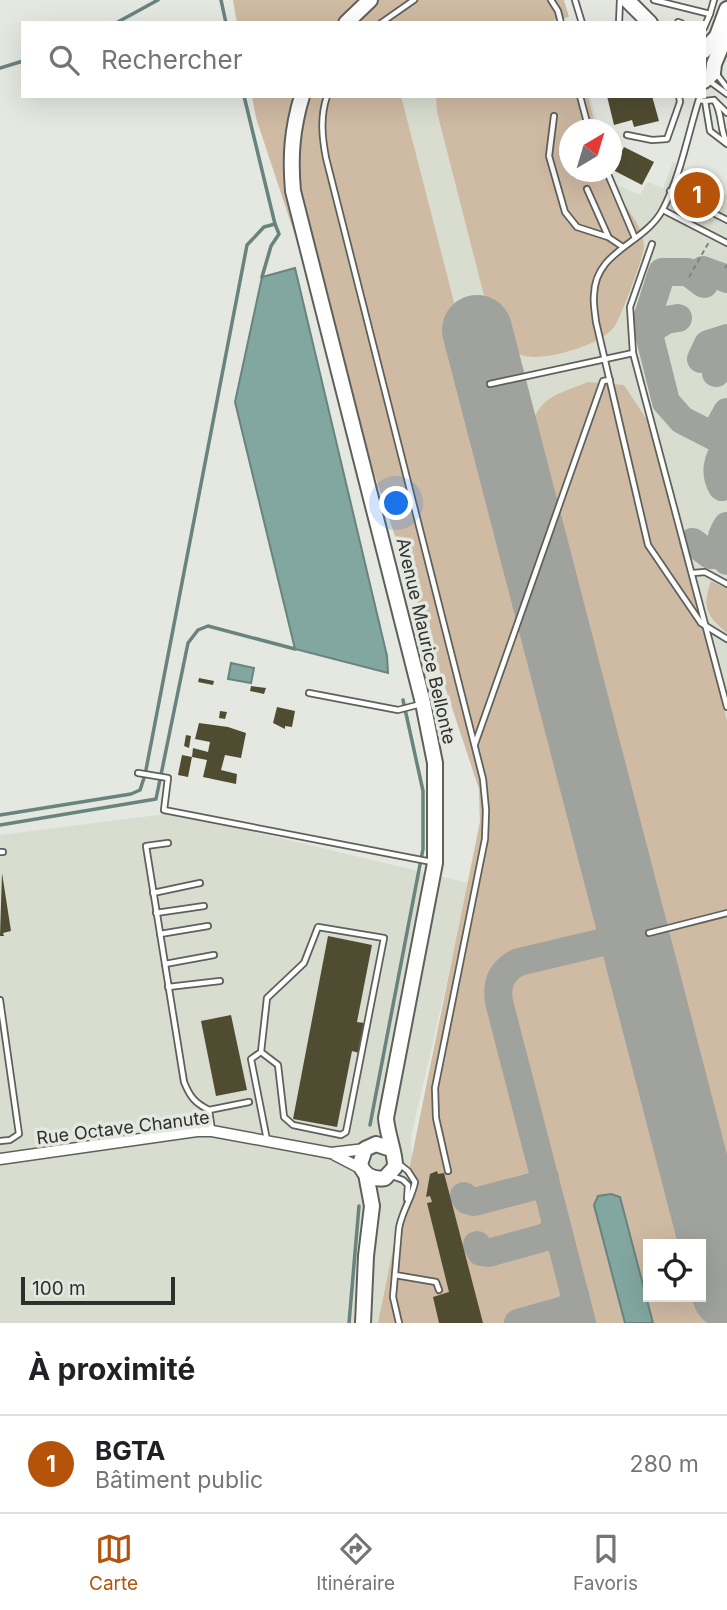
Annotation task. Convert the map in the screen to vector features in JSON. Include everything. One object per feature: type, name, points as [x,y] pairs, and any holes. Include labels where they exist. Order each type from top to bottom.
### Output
[{"type":"street","points":[[348,21],[370,0]]},
{"type":"street","points":[[627,0],[648,21]]},
{"type":"street","points":[[708,66],[727,9]]},
{"type":"street","points":[[708,66],[727,33]]},
{"type":"street","name":"Avenue Maurice Bellonte","points":[[301,98],[290,155],[293,191],[418,705],[435,763],[432,862],[386,1118],[393,1155]]},
{"type":"street","name":"Avenue Maurice Bellonte","points":[[368,1147],[386,1118]]},
{"type":"street","name":"Rue Octave Chanute","points":[[0,1160],[212,1131],[331,1153],[364,1172]]},
{"type":"street","points":[[363,1323],[366,1256],[372,1206],[386,1177],[395,1167],[393,1155],[382,1144],[368,1147],[360,1158],[372,1206]]},
{"type":"street","name":"Rue Octave Chanute","points":[[331,1153],[368,1147]]},
{"type":"street","points":[[364,1172],[375,1179],[386,1177]]},
{"type":"lane","points":[[384,21],[414,0]]},
{"type":"lane","points":[[551,0],[560,21]]},
{"type":"lane","points":[[575,0],[581,21]]},
{"type":"lane","points":[[619,21],[620,0]]},
{"type":"lane","points":[[654,0],[710,14]]},
{"type":"lane","points":[[706,23],[714,0]]},
{"type":"lane","points":[[708,66],[727,88]]},
{"type":"lane","points":[[708,66],[727,94]]},
{"type":"lane","points":[[327,98],[322,133],[326,158],[484,779],[485,839],[435,1088],[436,1118],[448,1171]]},
{"type":"lane","points":[[581,98],[586,119]]},
{"type":"lane","points":[[627,135],[652,141],[667,139],[680,102],[679,98]]},
{"type":"lane","points":[[700,98],[714,100],[727,113]]},
{"type":"lane","points":[[700,98],[710,131],[727,144]]},
{"type":"lane","points":[[700,98],[663,210],[647,231],[606,261],[595,286],[596,321],[648,545],[707,628],[727,639]]},
{"type":"lane","points":[[714,100],[719,107],[722,135],[727,144]]},
{"type":"lane","points":[[554,116],[549,156],[565,212],[577,227],[608,237],[623,247]]},
{"type":"lane","points":[[611,182],[635,239]]},
{"type":"lane","points":[[587,189],[608,237]]},
{"type":"lane","points":[[670,191],[727,220]]},
{"type":"lane","points":[[663,210],[727,243]]},
{"type":"lane","points":[[652,244],[630,307],[633,353],[727,707]]},
{"type":"lane","points":[[490,384],[633,353]]},
{"type":"lane","points":[[475,744],[603,381],[610,380]]},
{"type":"lane","points":[[693,573],[705,572],[727,584]]},
{"type":"lane","points":[[309,693],[399,710],[418,705]]},
{"type":"lane","points":[[138,774],[168,778],[164,810],[432,862]]},
{"type":"lane","points":[[168,843],[146,846],[184,1082],[189,1095],[209,1110],[249,1102]]},
{"type":"lane","points":[[153,893],[200,883]]},
{"type":"lane","points":[[156,913],[204,906]]},
{"type":"lane","points":[[649,933],[727,913]]},
{"type":"lane","points":[[160,934],[208,926]]},
{"type":"lane","points":[[261,1052],[278,1065],[285,1117],[293,1125],[341,1135],[346,1132],[384,939],[318,927],[304,963],[267,998],[261,1052],[251,1059],[267,1141]]},
{"type":"lane","points":[[165,964],[214,955]]},
{"type":"lane","points":[[169,987],[219,981]]},
{"type":"lane","points":[[0,1000],[19,1134],[10,1140],[0,1141]]},
{"type":"lane","points":[[209,1110],[212,1131]]},
{"type":"lane","points":[[393,1155],[415,1182],[401,1217],[393,1297],[399,1323]]},
{"type":"lane","points":[[386,1177],[404,1180],[408,1185],[406,1204]]},
{"type":"lane","points":[[395,1275],[436,1282],[439,1290]]},
{"type":"path","points":[[689,277],[709,241],[718,246]]},
{"type":"shaded area","points":[[233,0],[564,0],[569,17],[552,21],[237,21]]},
{"type":"shaded area","points":[[252,98],[402,98],[610,909],[609,921],[600,932],[511,958],[495,977],[492,990],[575,1323],[378,1323],[480,822],[479,789],[256,118]]},
{"type":"shaded area","points":[[319,98],[591,98],[596,119],[559,119],[559,182],[614,182],[640,195],[647,182],[663,188],[673,162],[691,172],[687,183],[702,187],[704,184],[727,195],[727,1323],[439,1323],[462,916],[411,1137],[420,1313],[424,1323],[0,1323],[0,835],[174,813],[469,883],[480,822],[479,789]]},
{"type":"shaded area","points":[[436,98],[588,98],[594,119],[559,119],[559,182],[610,182],[638,226],[644,247],[621,313],[614,327],[598,340],[559,354],[534,357],[514,351],[491,323],[437,112]]},
{"type":"shaded area","points":[[588,382],[624,385],[649,423],[727,721],[727,1233],[540,518],[543,516],[533,474],[531,428],[543,404],[564,391]]},
{"type":"shaded area","points":[[711,581],[727,589],[727,633],[714,621],[708,610],[707,598]]},
{"type":"shaded area","points":[[604,947],[617,952],[623,959],[696,1239],[643,1239],[643,1302],[706,1302],[706,1276],[718,1323],[591,1323],[506,990],[509,980],[518,970]]},
{"type":"water","points":[[295,268],[387,656],[388,673],[295,649],[235,402],[262,277]]},
{"type":"water","points":[[231,663],[254,668],[251,683],[228,679]]},
{"type":"water","points":[[611,1194],[620,1197],[643,1285],[643,1302],[648,1302],[653,1323],[625,1323],[594,1205],[598,1196]]},
{"type":"building","points":[[607,98],[653,98],[659,121],[634,127],[632,120],[622,123],[622,119],[613,119]]},
{"type":"building","points":[[624,147],[654,162],[642,185],[622,175]]},
{"type":"building","points":[[695,184],[702,187],[704,184],[720,192],[710,209],[688,197]]},
{"type":"building","points":[[199,678],[214,681],[213,685],[198,682]]},
{"type":"building","points":[[251,686],[266,688],[264,694],[250,691]]},
{"type":"building","points":[[277,707],[295,711],[292,727],[285,726],[285,729],[273,723]]},
{"type":"building","points":[[220,711],[227,712],[225,719],[219,718]]},
{"type":"building","points":[[199,723],[228,727],[246,733],[241,758],[225,755],[221,770],[237,774],[236,784],[203,777],[207,760],[192,757],[193,748],[208,752],[210,742],[195,739]]},
{"type":"building","points":[[186,735],[191,736],[189,748],[184,746]]},
{"type":"building","points":[[182,755],[192,757],[188,777],[178,775]]},
{"type":"building","points":[[2,873],[11,931],[0,936]]},
{"type":"building","points":[[328,936],[372,945],[357,1022],[364,1023],[359,1053],[352,1051],[337,1127],[293,1119]]},
{"type":"building","points":[[231,1015],[247,1090],[216,1096],[201,1021]]},
{"type":"building","points":[[437,1171],[438,1174],[444,1173],[483,1323],[439,1323],[433,1297],[449,1292],[427,1203],[432,1202],[430,1196],[426,1197],[430,1174]]},
{"type":"waterway","points":[[120,21],[158,0]]},
{"type":"waterway","points":[[221,0],[226,21]]},
{"type":"waterway","points":[[0,68],[21,62]]},
{"type":"waterway","points":[[0,815],[131,794],[140,790],[247,245],[264,227],[275,224],[244,98]]},
{"type":"waterway","points":[[262,277],[271,246],[279,234],[275,224]]},
{"type":"waterway","points":[[0,825],[156,799],[188,643],[198,630],[208,626],[295,649]]},
{"type":"waterway","points":[[370,1125],[423,849],[423,791],[403,700]]},
{"type":"waterway","points":[[349,1323],[359,1206]]},
{"type":"taxiway","points":[[703,270],[727,279]]},
{"type":"taxiway","points":[[704,284],[688,272],[662,272],[646,322],[666,402],[682,420],[727,443]]},
{"type":"taxiway","points":[[648,331],[666,320],[678,318]]},
{"type":"taxiway","points":[[701,359],[708,344],[727,338]]},
{"type":"taxiway","points":[[716,373],[727,353]]},
{"type":"taxiway","points":[[714,436],[727,412]]},
{"type":"taxiway","points":[[727,447],[717,471],[722,487],[727,486]]},
{"type":"taxiway","points":[[727,526],[721,543],[727,561]]},
{"type":"taxiway","points":[[693,542],[710,555],[727,555]]},
{"type":"taxiway","points":[[608,940],[618,933],[623,925],[626,904]]},
{"type":"taxiway","points":[[582,1323],[499,1002],[498,989],[504,973],[519,962],[620,938],[631,944],[641,964]]},
{"type":"taxiway","points":[[464,1196],[474,1202],[539,1185],[545,1178]]},
{"type":"taxiway","points":[[477,1245],[481,1252],[488,1253],[546,1237],[553,1231],[556,1223]]},
{"type":"taxiway","points":[[518,1323],[564,1310],[571,1306],[575,1295]]},
{"type":"runway","points":[[477,330],[727,1294]]},
{"type":"place","name":"BGTA","points":[[697,195]]}]
